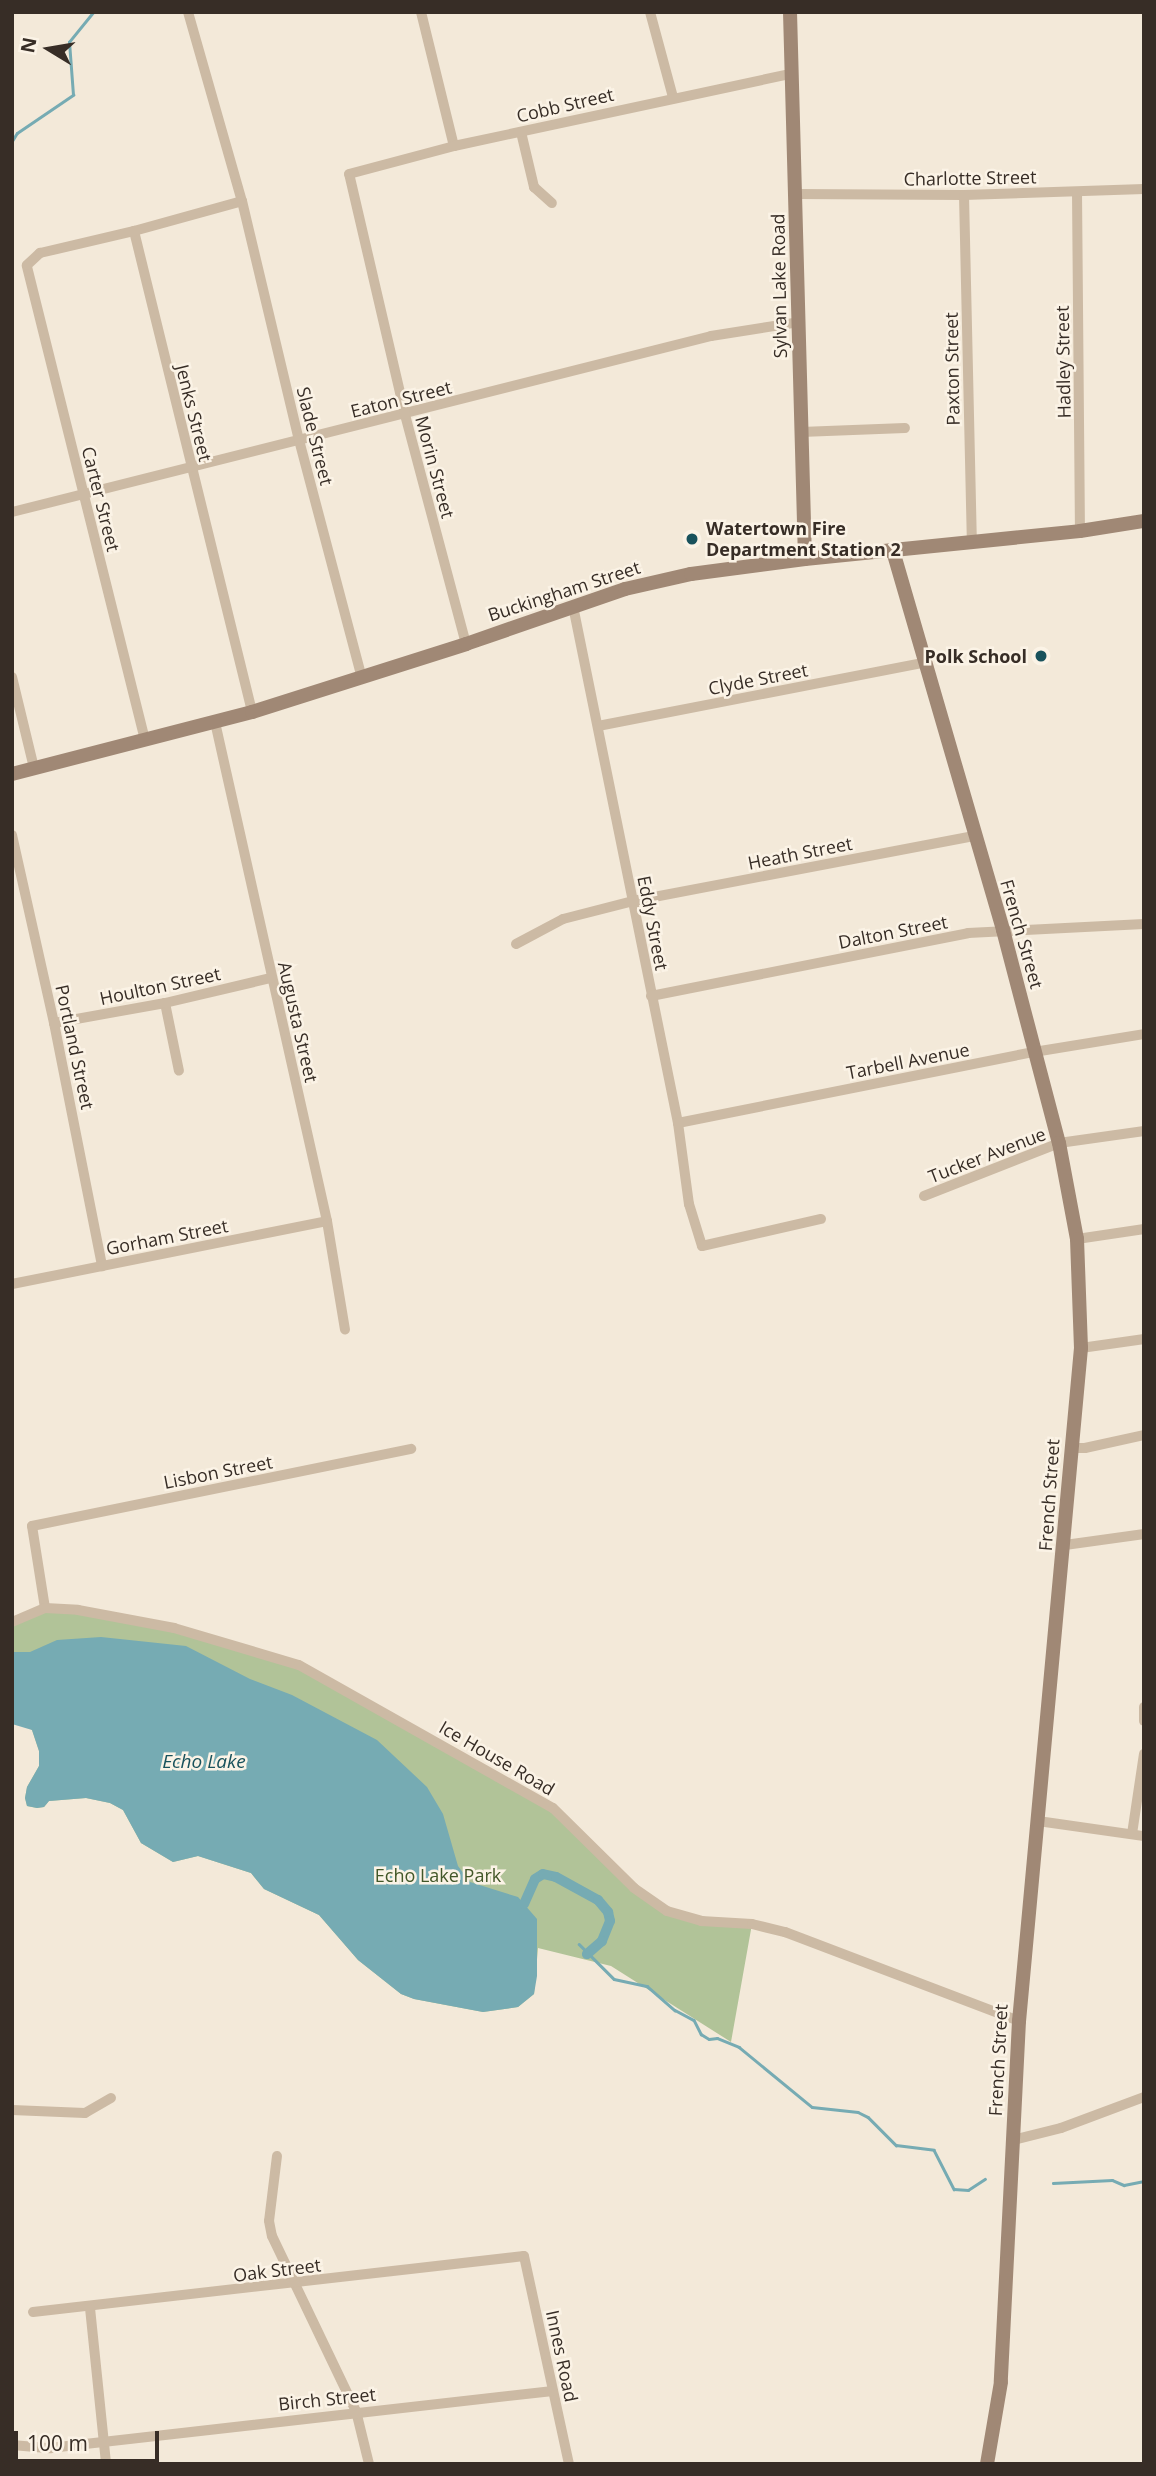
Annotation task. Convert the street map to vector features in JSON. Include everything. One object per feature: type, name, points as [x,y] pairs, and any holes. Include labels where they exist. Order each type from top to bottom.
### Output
[{"type":"street","name":"Slade Street","points":[[188,12],[242,201],[299,440],[362,678]]},
{"type":"street","points":[[421,12],[454,146]]},
{"type":"street","points":[[650,12],[673,97]]},
{"type":"street","name":"Sylvan Lake Road","points":[[790,12],[805,559]]},
{"type":"street","name":"Cobb Street","points":[[349,174],[454,146],[790,74]]},
{"type":"street","points":[[521,132],[534,187],[552,203]]},
{"type":"street","name":"Morin Street","points":[[349,174],[405,414],[466,644]]},
{"type":"street","name":"Charlotte Street","points":[[796,194],[964,195],[1144,189]]},
{"type":"street","name":"Hadley Street","points":[[1077,192],[1080,531]]},
{"type":"street","name":"Paxton Street","points":[[964,195],[972,542]]},
{"type":"street","points":[[134,231],[242,201]]},
{"type":"street","name":"Carter Street","points":[[134,231],[40,253],[27,265],[145,740]]},
{"type":"street","name":"Jenks Street","points":[[134,231],[252,712]]},
{"type":"street","name":"Eaton Street","points":[[12,512],[711,336],[799,322]]},
{"type":"street","points":[[801,432],[905,428]]},
{"type":"street","name":"Buckingham Street","points":[[12,774],[252,712],[466,644],[625,589],[691,575],[805,559],[1080,531],[1144,521]]},
{"type":"street","name":"French Street","points":[[893,551],[923,663],[1003,930],[1059,1143],[1077,1239],[1081,1348],[1065,1545],[1019,2021],[1001,2382],[987,2464]]},
{"type":"street","name":"Eddy Street","points":[[573,606],[678,1123],[689,1204],[702,1246],[821,1219]]},
{"type":"street","name":"Clyde Street","points":[[598,726],[923,663]]},
{"type":"street","points":[[12,677],[34,768]]},
{"type":"street","name":"Augusta Street","points":[[215,722],[327,1221],[345,1330]]},
{"type":"street","name":"Portland Street","points":[[12,835],[54,1023],[102,1266]]},
{"type":"street","name":"Heath Street","points":[[516,944],[563,919],[633,901],[974,836]]},
{"type":"street","name":"Dalton Street","points":[[651,996],[968,933],[1144,924]]},
{"type":"street","name":"Houlton Street","points":[[54,1023],[164,1003],[271,978]]},
{"type":"street","points":[[164,1003],[179,1071]]},
{"type":"street","name":"Tarbell Avenue","points":[[678,1123],[1034,1052],[1144,1034]]},
{"type":"street","name":"Tucker Avenue","points":[[924,1196],[1059,1143],[1144,1131]]},
{"type":"street","name":"Gorham Street","points":[[12,1284],[327,1221]]},
{"type":"street","points":[[1077,1239],[1144,1229]]},
{"type":"street","points":[[1081,1348],[1144,1339]]},
{"type":"street","points":[[1071,1448],[1085,1448],[1144,1435]]},
{"type":"street","name":"Lisbon Street","points":[[45,1608],[32,1526],[411,1449]]},
{"type":"street","points":[[1065,1545],[1144,1534]]},
{"type":"street","name":"Ice House Road","points":[[12,1622],[45,1608],[78,1610],[174,1628],[299,1665],[553,1808],[634,1888],[667,1911],[701,1921],[752,1924],[785,1932],[1019,2021]]},
{"type":"street","points":[[1144,1707],[1144,1721]]},
{"type":"street","points":[[1132,1834],[1144,1754]]},
{"type":"street","points":[[1038,1822],[1144,1836]]},
{"type":"street","points":[[1013,2140],[1061,2128],[1144,2097]]},
{"type":"street","points":[[12,2110],[85,2113],[111,2098]]},
{"type":"street","points":[[277,2156],[270,2221],[272,2236],[356,2412],[369,2464]]},
{"type":"street","name":"Oak Street","points":[[33,2312],[90,2308],[524,2256]]},
{"type":"street","name":"Innes Road","points":[[524,2256],[569,2464]]},
{"type":"street","points":[[90,2308],[106,2464]]},
{"type":"street","name":"Birch Street","points":[[12,2445],[50,2448],[553,2391]]},
{"type":"green space","name":"Echo Lake","points":[[45,1608],[174,1628],[299,1665],[553,1808],[634,1888],[667,1911],[752,1924],[731,2042],[611,1966],[538,1948],[534,1994],[518,2007],[483,2012],[414,1999],[401,1994],[358,1960],[319,1915],[264,1889],[251,1873],[198,1856],[173,1862],[141,1843],[123,1810],[110,1803],[86,1798],[49,1801],[44,1807],[37,1808],[27,1806],[27,1787],[39,1766],[39,1751],[32,1730],[12,1716],[12,1622]]},
{"type":"water","name":"Echo Lake","points":[[101,1637],[186,1646],[250,1679],[292,1695],[377,1740],[427,1787],[443,1814],[458,1866],[470,1882],[518,1897],[537,1919],[537,1976],[534,1994],[518,2007],[483,2012],[414,1999],[401,1994],[358,1960],[319,1915],[264,1889],[251,1873],[198,1856],[173,1862],[141,1843],[123,1810],[110,1803],[86,1798],[49,1801],[44,1807],[37,1808],[27,1806],[27,1787],[39,1766],[39,1751],[32,1730],[12,1724],[12,1652],[30,1652],[57,1640]]},
{"type":"waterway","points":[[12,141],[17,133],[73,95],[69,42],[93,12]]},
{"type":"waterway","points":[[524,1904],[535,1879],[543,1874],[556,1877],[598,1900],[608,1912],[610,1921],[602,1941],[587,1954]]},
{"type":"waterway","points":[[579,1944],[614,1979],[647,1986],[675,2010],[694,2020],[701,2034],[709,2039],[717,2038],[739,2047],[812,2107],[858,2112],[868,2117],[896,2145],[934,2150],[954,2189],[968,2190],[985,2179]]},
{"type":"waterway","points":[[1053,2183],[1112,2180],[1124,2185],[1144,2181]]},
{"type":"place","name":"Watertown Fire Department Station 2","points":[[692,539]]},
{"type":"place","name":"Polk School","points":[[1041,656]]},
{"type":"park label","name":"Echo Lake Park","points":[[438,1875]]}]
